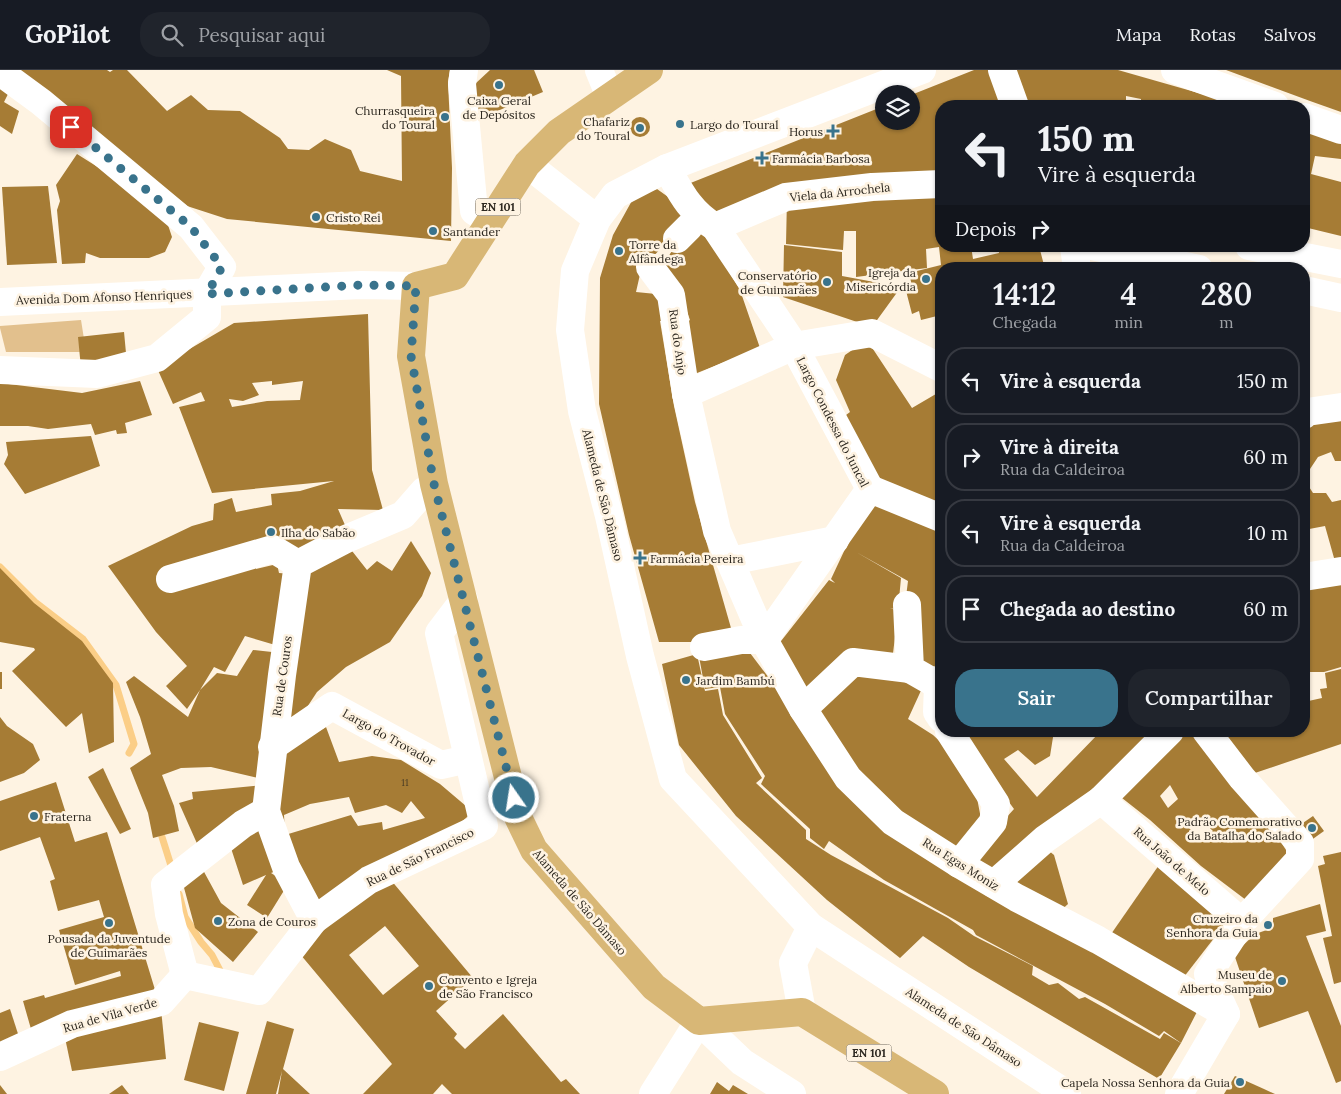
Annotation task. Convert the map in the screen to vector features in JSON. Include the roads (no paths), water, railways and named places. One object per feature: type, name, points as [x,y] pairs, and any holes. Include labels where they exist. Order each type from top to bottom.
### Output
[{"type":"main road","name":"EN 101","points":[[416,286],[455,276],[473,251],[489,222],[527,164],[559,132],[649,70]]},
{"type":"main road","name":"Alameda de São Dâmaso","points":[[416,286],[411,356],[434,484],[518,817],[534,850],[654,987],[698,1021]]},
{"type":"main road","name":"EN 101","points":[[802,1012],[935,1094]]},
{"type":"main road","points":[[698,1021],[802,1012]]},
{"type":"street","points":[[464,70],[462,84],[474,211],[489,222]]},
{"type":"street","points":[[598,70],[610,97]]},
{"type":"street","points":[[527,164],[597,219],[615,195],[667,168],[922,70]]},
{"type":"street","points":[[1002,70],[1013,100]]},
{"type":"street","points":[[1175,70],[1258,100]]},
{"type":"street","points":[[0,72],[41,102],[191,227],[222,267],[207,294],[207,317],[157,358],[98,374],[0,370]]},
{"type":"street","points":[[1310,119],[1341,130]]},
{"type":"street","points":[[667,168],[682,194],[679,241],[794,346],[872,333],[935,365]]},
{"type":"street","name":"Viela da Arrochela","points":[[679,241],[786,197],[872,188],[935,184]]},
{"type":"street","name":"Alameda de São Dâmaso","points":[[597,219],[575,271],[570,330],[582,411],[609,516],[640,656],[673,779],[811,927],[1067,1094]]},
{"type":"street","name":"Rua do Anjo","points":[[679,241],[671,295],[686,394]]},
{"type":"street","points":[[1120,252],[1166,262]]},
{"type":"street","points":[[1280,252],[1341,264]]},
{"type":"street","name":"Avenida Dom Afonso Henriques","points":[[0,302],[207,294],[361,285],[416,286]]},
{"type":"street","points":[[1310,291],[1341,298]]},
{"type":"street","name":"Largo Condessa do Juncal","points":[[686,394],[794,346],[870,489],[764,640]]},
{"type":"street","points":[[686,394],[717,531],[764,640],[741,640],[704,647]]},
{"type":"street","points":[[1310,412],[1341,407]]},
{"type":"street","points":[[870,489],[935,516]]},
{"type":"street","points":[[170,579],[273,550],[298,564],[346,539],[403,515],[424,490]]},
{"type":"street","points":[[730,561],[835,540]]},
{"type":"street","name":"Rua de Couros","points":[[266,811],[272,747],[298,564]]},
{"type":"street","points":[[1310,576],[1341,571]]},
{"type":"street","points":[[464,600],[438,633],[468,760]]},
{"type":"street","points":[[907,605],[910,669]]},
{"type":"street","name":"Rua Egas Moniz","points":[[764,640],[803,710],[848,778],[893,822],[959,864],[1098,940],[1226,1014]]},
{"type":"street","points":[[803,710],[853,662],[910,669],[935,682]]},
{"type":"street","name":"Largo do Trovador","points":[[272,747],[332,706],[441,765],[468,760]]},
{"type":"street","points":[[953,737],[996,804],[993,822],[959,864]]},
{"type":"street","points":[[994,884],[1045,839],[1101,800],[1164,737]]},
{"type":"street","points":[[1179,1094],[1226,1014],[1208,974],[1242,922],[1300,859],[1300,844],[1242,778],[1211,737]]},
{"type":"street","name":"Rua de São Francisco","points":[[185,975],[259,991],[314,920],[369,880],[484,826],[468,760]]},
{"type":"street","name":"Rua João de Melo","points":[[1101,800],[1242,922]]},
{"type":"street","points":[[185,975],[169,914],[165,885],[243,824],[266,811],[286,867],[314,920]]},
{"type":"street","points":[[802,1012],[793,963],[811,927]]},
{"type":"street","name":"Rua de Vila Verde","points":[[0,1057],[72,1024],[160,1002],[185,975]]},
{"type":"street","points":[[653,1094],[698,1021]]},
{"type":"street","name":"Alameda de São Dâmaso","points":[[698,1021],[742,1062],[792,1094]]},
{"type":"waterway","points":[[0,567],[35,602],[83,639],[116,685],[134,744],[129,753]]},
{"type":"waterway","points":[[162,837],[173,872]]},
{"type":"waterway","points":[[179,894],[185,917],[212,955],[223,976]]},
{"type":"place","name":"Caixa Geral de Depósitos","points":[[499,85]]},
{"type":"place","name":"Churrasqueira do Toural","points":[[445,117]]},
{"type":"place","name":"Largo do Toural","points":[[680,124]]},
{"type":"place","name":"Chafariz do Toural","points":[[640,128]]},
{"type":"place","name":"Horus","points":[[833,131]]},
{"type":"place","name":"Farmácia Barbosa","points":[[762,158]]},
{"type":"place","name":"Cristo Rei","points":[[316,217]]},
{"type":"place","name":"Santander","points":[[433,231]]},
{"type":"place","name":"Torre da Alfândega","points":[[619,251]]},
{"type":"place","name":"Igreja da Misericórdia","points":[[926,279]]},
{"type":"place","name":"Conservatório de Guimarães","points":[[827,282]]},
{"type":"place","name":"Ilha do Sabão","points":[[271,532]]},
{"type":"place","name":"Farmácia Pereira","points":[[640,558]]},
{"type":"place","name":"Jardim Bambú","points":[[686,680]]},
{"type":"place","name":"Fraterna","points":[[34,816]]},
{"type":"place","name":"Padrão Comemorativo da Batalha do Salado","points":[[1312,828]]},
{"type":"place","name":"Zona de Couros","points":[[218,921]]},
{"type":"place","name":"Pousada da Juventude de Guimarães","points":[[109,923]]},
{"type":"place","name":"Cruzeiro da Senhora da Guia","points":[[1268,925]]},
{"type":"place","name":"Museu de Alberto Sampaio","points":[[1282,981]]},
{"type":"place","name":"Convento e Igreja de São Francisco","points":[[429,986]]},
{"type":"place","name":"Capela Nossa Senhora da Guia","points":[[1240,1082]]}]
